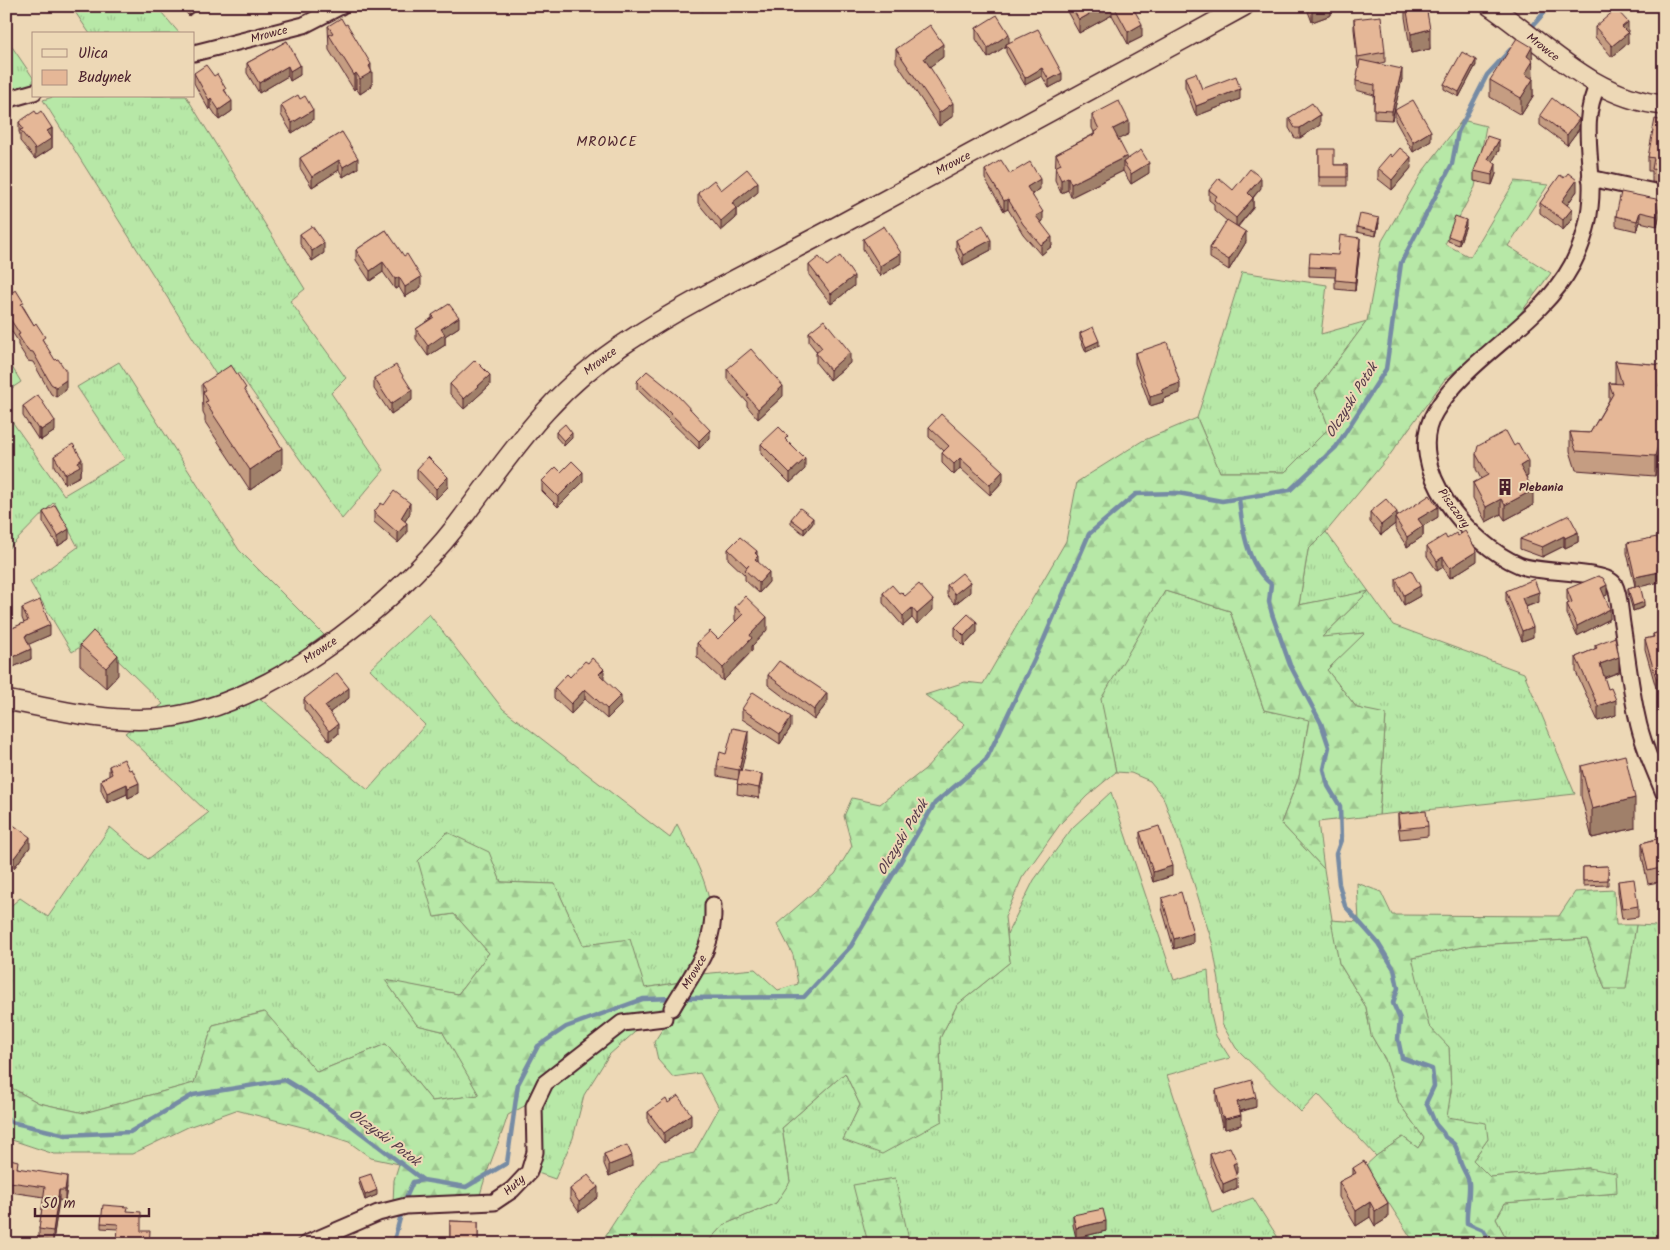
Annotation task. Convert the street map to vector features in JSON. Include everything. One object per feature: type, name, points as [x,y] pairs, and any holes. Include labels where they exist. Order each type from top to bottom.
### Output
[{"type":"street","name":"Mrowce","points":[[195,53],[304,25],[342,6]]},
{"type":"street","name":"Mrowce","points":[[6,700],[107,717],[152,719],[211,708],[264,685],[352,628],[405,584],[445,540],[538,417],[575,380],[613,351],[708,296],[1244,6]]},
{"type":"street","name":"Mrowce","points":[[1496,11],[1544,48],[1598,85],[1626,97],[1664,105]]},
{"type":"street","name":"Piszczory","points":[[1598,85],[1592,99],[1588,122],[1590,202],[1584,234],[1571,266],[1542,306],[1447,395],[1430,420],[1425,448],[1428,462],[1443,496],[1466,525],[1499,554],[1533,571],[1604,576],[1613,584],[1620,609],[1637,718],[1664,793]]},
{"type":"street","points":[[6,100],[32,93]]},
{"type":"street","points":[[1590,178],[1664,194]]},
{"type":"street","name":"Mrowce","points":[[668,1013],[708,948],[714,922],[713,905]]},
{"type":"street","name":"Huty","points":[[306,1244],[378,1213],[406,1206],[494,1202],[512,1190],[529,1172],[535,1152],[534,1106],[545,1082],[622,1023],[668,1013]]},
{"type":"green space","points":[[71,6],[156,6],[178,32],[89,32]]},
{"type":"green space","points":[[6,38],[32,76],[32,86],[6,94]]},
{"type":"green space","points":[[50,98],[187,98],[305,289],[290,301],[346,378],[331,393],[384,470],[342,519],[239,373],[220,381],[43,100]]},
{"type":"green space","points":[[1462,120],[1486,126],[1475,187],[1445,244],[1470,257],[1515,181],[1548,185],[1508,246],[1551,273],[1506,332],[1445,379],[1389,456],[1326,532],[1308,550],[1299,605],[1369,591],[1322,637],[1365,633],[1327,670],[1357,708],[1386,714],[1379,815],[1318,822],[1324,869],[1281,823],[1299,777],[1309,720],[1264,710],[1230,611],[1165,591],[1101,699],[1116,772],[1087,796],[1061,823],[1022,878],[1005,917],[1010,962],[957,1005],[940,1038],[942,1121],[882,1154],[843,1140],[860,1105],[845,1073],[782,1128],[790,1182],[776,1203],[723,1225],[706,1244],[600,1244],[624,1207],[659,1161],[694,1153],[719,1108],[700,1073],[673,1077],[658,1060],[654,1042],[665,1025],[686,1003],[701,974],[755,969],[778,990],[798,984],[793,955],[777,924],[835,874],[852,846],[844,816],[852,798],[880,804],[925,769],[965,724],[925,695],[965,682],[983,684],[1066,541],[1077,482],[1142,441],[1197,418],[1220,472],[1285,472],[1329,428],[1315,391],[1367,321],[1382,241],[1423,171]]},
{"type":"green space","points":[[1242,272],[1327,285],[1321,334],[1367,321],[1315,391],[1329,428],[1285,472],[1220,472],[1197,418]]},
{"type":"green space","points":[[6,357],[21,382],[6,392]]},
{"type":"green space","points":[[119,362],[239,550],[324,635],[249,689],[368,790],[425,725],[370,669],[429,614],[503,709],[670,838],[677,824],[705,884],[711,916],[704,947],[681,982],[645,988],[583,946],[555,884],[501,882],[488,852],[435,917],[454,914],[489,953],[458,994],[386,981],[417,1025],[442,1031],[480,1095],[432,1101],[386,1044],[317,1072],[264,1012],[213,1025],[194,1083],[84,1113],[39,1103],[10,1087],[6,1082],[6,966],[13,963],[6,956],[6,910],[20,898],[48,917],[110,827],[148,859],[208,813],[125,733],[163,704],[95,638],[72,652],[30,582],[78,547],[54,502],[9,548],[6,544],[6,413],[64,495],[125,459],[77,387]]},
{"type":"green space","points":[[1326,532],[1393,625],[1524,673],[1575,794],[1379,815],[1386,715],[1357,708],[1327,670],[1364,633],[1321,638],[1368,592],[1299,605],[1308,550]]},
{"type":"green space","points":[[1165,591],[1230,611],[1264,710],[1309,719],[1299,777],[1281,823],[1324,869],[1339,963],[1366,1007],[1371,1035],[1385,1059],[1399,1103],[1424,1138],[1418,1148],[1403,1137],[1376,1156],[1318,1094],[1301,1112],[1236,1048],[1222,1024],[1219,981],[1212,942],[1190,871],[1163,797],[1150,781],[1131,773],[1116,772],[1100,699]]},
{"type":"green space","points":[[1111,792],[1174,980],[1208,970],[1211,1015],[1216,1036],[1230,1058],[1167,1075],[1212,1213],[1253,1198],[1282,1244],[706,1244],[723,1225],[776,1203],[790,1181],[782,1128],[845,1073],[860,1105],[843,1140],[942,1121],[940,1038],[957,1005],[1010,962],[1007,934],[1034,880],[1073,827]]},
{"type":"green space","points":[[447,832],[489,852],[501,882],[555,884],[583,945],[630,939],[645,988],[681,982],[662,1013],[618,1021],[530,1103],[508,1115],[479,1199],[393,1203],[394,1180],[399,1164],[371,1158],[349,1142],[306,1128],[236,1110],[188,1127],[132,1154],[54,1154],[6,1138],[6,1085],[39,1103],[84,1113],[194,1083],[213,1025],[265,1012],[317,1072],[386,1044],[432,1101],[479,1095],[442,1031],[417,1025],[385,980],[458,994],[489,953],[454,914],[434,917],[418,861]]},
{"type":"green space","points":[[1357,883],[1381,892],[1392,915],[1559,916],[1575,892],[1614,890],[1616,925],[1636,925],[1626,989],[1605,989],[1587,939],[1472,945],[1412,958],[1429,1026],[1449,1047],[1451,1091],[1447,1117],[1486,1123],[1488,1139],[1473,1160],[1490,1177],[1589,1168],[1616,1173],[1617,1193],[1505,1203],[1496,1219],[1509,1244],[1415,1244],[1365,1166],[1403,1137],[1418,1148],[1424,1138],[1399,1103],[1385,1059],[1371,1035],[1366,1007],[1339,963],[1331,920],[1359,922]]},
{"type":"green space","points":[[1636,925],[1656,926],[1664,972],[1664,1244],[1509,1244],[1496,1219],[1505,1203],[1617,1193],[1589,1168],[1490,1177],[1473,1160],[1488,1139],[1446,1117],[1451,1091],[1449,1048],[1429,1027],[1411,958],[1472,945],[1587,939],[1605,989],[1626,988]]},
{"type":"green space","points":[[634,1025],[635,1032],[609,1055],[584,1095],[573,1138],[555,1179],[535,1172],[542,1156],[540,1117],[547,1088],[617,1031]]},
{"type":"green space","points":[[895,1178],[910,1244],[891,1244],[890,1238],[868,1243],[853,1185]]},
{"type":"building","points":[[1071,6],[1104,6],[1079,20]]},
{"type":"building","points":[[1114,6],[1132,6],[1142,24],[1128,32]]},
{"type":"building","points":[[1310,6],[1327,6],[1312,12]]},
{"type":"building","points":[[1406,6],[1426,6],[1430,29],[1411,34]]},
{"type":"building","points":[[1616,9],[1628,22],[1622,27],[1628,33],[1612,46],[1595,27]]},
{"type":"building","points":[[997,15],[1009,34],[988,48],[976,28]]},
{"type":"building","points":[[1381,16],[1385,52],[1358,57],[1354,19]]},
{"type":"building","points":[[341,18],[345,25],[347,24],[371,64],[369,66],[372,72],[360,79],[356,73],[354,75],[329,35],[333,33],[328,26]]},
{"type":"building","points":[[930,25],[943,44],[924,58],[953,103],[939,113],[896,49]]},
{"type":"building","points":[[1664,27],[1664,48],[1661,47]]},
{"type":"building","points":[[1038,29],[1062,73],[1049,80],[1042,68],[1025,78],[1006,44]]},
{"type":"building","points":[[1517,38],[1532,47],[1527,56],[1533,61],[1525,74],[1533,79],[1521,98],[1490,80]]},
{"type":"building","points":[[287,41],[300,65],[290,71],[288,66],[259,83],[247,63]]},
{"type":"building","points":[[1462,52],[1476,60],[1459,92],[1444,84]]},
{"type":"building","points":[[1360,60],[1402,69],[1392,111],[1374,110],[1375,85],[1356,81]]},
{"type":"building","points":[[206,65],[214,76],[217,74],[226,89],[224,90],[232,101],[219,110],[211,98],[209,100],[195,72]]},
{"type":"building","points":[[1196,73],[1202,89],[1236,76],[1240,89],[1196,106],[1185,77]]},
{"type":"building","points":[[298,95],[300,99],[305,96],[313,110],[292,123],[281,105]]},
{"type":"building","points":[[1552,98],[1579,119],[1567,135],[1540,115]]},
{"type":"building","points":[[1413,100],[1431,131],[1413,142],[1395,110]]},
{"type":"building","points":[[1119,101],[1129,121],[1113,129],[1127,156],[1071,184],[1068,177],[1061,180],[1055,167],[1061,164],[1056,154],[1095,134],[1094,132],[1099,129],[1092,115]]},
{"type":"building","points":[[1312,103],[1320,115],[1300,128],[1295,128],[1289,118]]},
{"type":"building","points":[[35,111],[37,114],[41,111],[52,128],[47,131],[52,138],[35,149],[20,130],[23,129],[19,122]]},
{"type":"building","points":[[1655,119],[1664,121],[1664,171],[1652,169],[1654,158],[1648,157]]},
{"type":"building","points":[[342,132],[358,158],[343,167],[339,160],[312,177],[300,158]]},
{"type":"building","points":[[1487,136],[1499,140],[1488,159],[1496,164],[1492,175],[1474,171]]},
{"type":"building","points":[[1400,148],[1411,157],[1392,180],[1378,168],[1390,154],[1392,157]]},
{"type":"building","points":[[1319,149],[1334,149],[1334,165],[1347,165],[1347,177],[1319,177]]},
{"type":"building","points":[[1141,150],[1149,163],[1131,174],[1123,162]]},
{"type":"building","points":[[1001,160],[1010,174],[1030,162],[1040,179],[1027,187],[1043,212],[1036,216],[1052,237],[1041,245],[1023,224],[1008,199],[1004,201],[985,170]]},
{"type":"building","points":[[747,169],[758,182],[732,203],[736,208],[721,221],[698,193],[714,180],[721,190]]},
{"type":"building","points":[[1250,169],[1261,178],[1248,193],[1253,198],[1236,218],[1214,200],[1217,196],[1209,190],[1219,178],[1233,190]]},
{"type":"building","points":[[1568,173],[1577,180],[1562,201],[1572,209],[1563,220],[1540,203],[1560,175],[1564,178]]},
{"type":"building","points":[[1621,192],[1661,200],[1657,216],[1640,212],[1637,221],[1616,216]]},
{"type":"building","points":[[1360,214],[1379,218],[1376,231],[1357,227]]},
{"type":"building","points":[[1455,216],[1466,220],[1459,240],[1448,236]]},
{"type":"building","points":[[1227,220],[1246,232],[1229,260],[1210,248]]},
{"type":"building","points":[[983,225],[991,240],[963,255],[956,240]]},
{"type":"building","points":[[312,226],[324,243],[312,251],[300,234]]},
{"type":"building","points":[[884,226],[901,253],[880,266],[863,239]]},
{"type":"building","points":[[386,230],[404,256],[407,254],[421,277],[405,287],[399,277],[395,279],[383,262],[370,271],[356,250]]},
{"type":"building","points":[[1340,235],[1360,238],[1355,282],[1335,280],[1336,268],[1309,267],[1310,253],[1338,255]]},
{"type":"building","points":[[840,256],[854,276],[831,294],[809,265],[819,257],[827,266]]},
{"type":"building","points":[[6,279],[12,292],[16,290],[24,303],[21,304],[34,325],[36,323],[45,337],[42,339],[55,360],[58,359],[66,371],[66,380],[56,387],[51,384],[33,352],[28,351],[18,335],[20,334],[6,313]]},
{"type":"building","points":[[449,304],[459,317],[441,329],[445,334],[428,346],[416,329]]},
{"type":"building","points":[[824,320],[850,352],[830,370],[816,353],[822,348],[809,332]]},
{"type":"building","points":[[1093,327],[1099,341],[1086,347],[1080,333]]},
{"type":"building","points":[[1167,342],[1180,383],[1161,390],[1163,393],[1150,397],[1135,353]]},
{"type":"building","points":[[751,349],[783,386],[758,409],[727,369]]},
{"type":"building","points":[[475,360],[490,375],[464,399],[450,384]]},
{"type":"building","points":[[1615,361],[1664,365],[1664,378],[1659,386],[1664,386],[1664,435],[1661,435],[1655,456],[1576,451],[1570,432],[1590,433],[1613,394],[1609,383],[1622,384]]},
{"type":"building","points":[[231,365],[282,448],[250,470],[205,402],[208,401],[203,392],[206,390],[202,384]]},
{"type":"building","points":[[396,365],[412,390],[391,404],[374,378]]},
{"type":"building","points":[[647,371],[677,395],[710,430],[699,441],[637,381]]},
{"type":"building","points":[[38,395],[55,421],[41,430],[40,428],[38,429],[23,406]]},
{"type":"building","points":[[941,414],[1003,471],[990,485],[960,458],[954,464],[942,453],[949,446],[929,427]]},
{"type":"building","points":[[565,424],[572,433],[564,441],[556,432]]},
{"type":"building","points":[[779,427],[788,436],[785,439],[805,459],[790,473],[761,444]]},
{"type":"building","name":"Plebania","points":[[1506,431],[1514,446],[1518,443],[1528,461],[1520,466],[1533,490],[1505,505],[1501,499],[1486,507],[1473,483],[1488,475],[1476,454],[1478,446]]},
{"type":"building","points":[[73,444],[82,459],[78,462],[80,466],[65,474],[54,456]]},
{"type":"building","points":[[428,457],[448,477],[436,489],[417,469]]},
{"type":"building","points":[[572,461],[583,472],[558,497],[542,481],[556,467],[561,472]]},
{"type":"building","points":[[394,491],[410,503],[401,518],[407,523],[398,533],[374,512],[381,503],[384,505]]},
{"type":"building","points":[[1430,495],[1438,507],[1418,519],[1423,526],[1407,537],[1395,518]]},
{"type":"building","points":[[1386,499],[1397,512],[1381,525],[1370,512]]},
{"type":"building","points":[[55,505],[69,529],[58,536],[43,512]]},
{"type":"building","points":[[800,508],[813,518],[804,529],[791,519]]},
{"type":"building","points":[[1569,515],[1578,532],[1565,538],[1564,536],[1542,547],[1520,539]]},
{"type":"building","points":[[1465,531],[1477,551],[1450,568],[1443,557],[1437,561],[1427,546],[1445,535],[1447,539],[1456,533],[1458,536]]},
{"type":"building","points":[[740,537],[757,551],[755,553],[758,556],[755,559],[769,572],[759,583],[745,570],[749,565],[747,567],[728,549]]},
{"type":"building","points":[[1657,537],[1664,571],[1635,577],[1627,543]]},
{"type":"building","points":[[1411,570],[1420,586],[1404,595],[1396,579]]},
{"type":"building","points":[[962,573],[970,582],[955,594],[947,585]]},
{"type":"building","points":[[1598,576],[1603,578],[1607,585],[1601,588],[1610,609],[1577,626],[1567,604],[1572,602],[1567,589]]},
{"type":"building","points":[[1534,579],[1539,592],[1522,598],[1533,627],[1522,631],[1506,591]]},
{"type":"building","points":[[919,584],[933,600],[917,614],[912,608],[903,616],[883,593],[892,585],[899,593],[901,592],[905,596]]},
{"type":"building","points":[[1640,585],[1644,602],[1633,606],[1628,588]]},
{"type":"building","points":[[745,596],[767,617],[750,635],[752,638],[723,668],[697,643],[710,631],[718,639],[743,614],[735,607]]},
{"type":"building","points":[[40,600],[50,625],[25,636],[31,649],[11,658],[6,647],[6,631],[28,621],[22,608]]},
{"type":"building","points":[[968,614],[977,622],[964,636],[955,627]]},
{"type":"building","points":[[93,631],[118,655],[106,668],[80,645]]},
{"type":"building","points":[[1664,631],[1663,682],[1662,677],[1656,678],[1645,639],[1654,637],[1653,634]]},
{"type":"building","points":[[1615,637],[1619,657],[1600,664],[1608,689],[1611,688],[1616,700],[1598,706],[1576,657],[1597,648],[1595,645]]},
{"type":"building","points":[[592,658],[604,669],[599,674],[621,695],[607,709],[585,689],[571,704],[554,688],[567,674],[570,677],[585,661],[588,663]]},
{"type":"building","points":[[779,661],[827,693],[814,710],[768,675]]},
{"type":"building","points":[[337,673],[349,688],[325,706],[338,724],[329,731],[304,699]]},
{"type":"building","points":[[753,692],[791,717],[780,734],[742,709]]},
{"type":"building","points":[[1664,701],[1664,721],[1663,721],[1658,702]]},
{"type":"building","points":[[733,728],[748,731],[739,770],[717,766],[720,752],[726,754]]},
{"type":"building","points":[[1625,755],[1635,798],[1592,809],[1581,766]]},
{"type":"building","points":[[124,759],[129,770],[132,769],[139,783],[128,788],[127,784],[107,793],[101,780],[112,774],[109,766]]},
{"type":"building","points":[[740,770],[762,774],[759,788],[737,784]]},
{"type":"building","points":[[1426,811],[1428,826],[1400,829],[1398,814]]},
{"type":"building","points":[[12,824],[30,837],[14,858],[6,853],[6,832]]},
{"type":"building","points":[[1159,826],[1172,866],[1153,872],[1140,832]]},
{"type":"building","points":[[1664,837],[1664,867],[1648,871],[1642,843]]},
{"type":"building","points":[[1608,866],[1608,880],[1583,881],[1583,867]]},
{"type":"building","points":[[1634,879],[1638,906],[1622,909],[1618,881]]},
{"type":"building","points":[[1181,892],[1193,933],[1174,939],[1162,898]]},
{"type":"building","points":[[1252,1080],[1256,1097],[1237,1102],[1241,1115],[1225,1119],[1224,1116],[1222,1117],[1216,1090]]},
{"type":"building","points":[[678,1096],[691,1114],[664,1133],[648,1112],[666,1099],[668,1103]]},
{"type":"building","points":[[627,1145],[632,1156],[609,1165],[604,1154]]},
{"type":"building","points":[[1230,1147],[1237,1162],[1233,1164],[1237,1178],[1223,1184],[1210,1154]]},
{"type":"building","points":[[6,1158],[18,1161],[17,1168],[67,1176],[65,1190],[59,1190],[53,1231],[39,1229],[45,1187],[10,1182],[6,1202]]},
{"type":"building","points":[[1364,1161],[1388,1203],[1375,1211],[1370,1202],[1356,1211],[1339,1182],[1356,1173],[1353,1168]]},
{"type":"building","points":[[371,1174],[377,1190],[365,1195],[359,1178]]},
{"type":"building","points":[[588,1175],[598,1187],[579,1202],[570,1189]]},
{"type":"building","points":[[103,1205],[128,1207],[127,1211],[141,1212],[141,1231],[150,1231],[149,1244],[117,1244],[118,1224],[101,1223]]},
{"type":"building","points":[[1103,1209],[1106,1221],[1076,1228],[1073,1215]]},
{"type":"building","points":[[450,1221],[478,1222],[478,1242],[474,1244],[461,1244],[461,1242],[450,1242]]},
{"type":"waterway","name":"Olczyski Potok","points":[[1529,30],[1550,6]]},
{"type":"waterway","name":"Olczyski Potok","points":[[681,998],[804,997],[851,946],[935,803],[986,760],[1044,639],[1089,534],[1136,494],[1178,493],[1222,501],[1290,490],[1336,447],[1386,369],[1401,263],[1452,164],[1458,132],[1487,75],[1510,50]]},
{"type":"waterway","points":[[1239,498],[1247,544],[1256,566],[1271,584],[1269,602],[1290,665],[1321,723],[1329,747],[1324,769],[1328,786],[1340,806],[1341,840],[1336,854],[1339,884],[1345,906],[1378,943],[1394,969],[1398,988],[1393,1003],[1400,1019],[1398,1039],[1402,1058],[1432,1069],[1434,1086],[1426,1103],[1436,1125],[1456,1148],[1468,1180],[1467,1223],[1483,1230],[1492,1244]]},
{"type":"waterway","name":"Olczyski Potok","points":[[6,1118],[11,1122],[66,1135],[130,1132],[193,1095],[285,1080],[319,1101],[423,1180],[466,1187],[507,1163],[518,1084],[538,1046],[566,1027],[643,999],[674,998]]},
{"type":"waterway","points":[[403,1204],[413,1182],[423,1180]]},
{"type":"waterway","points":[[393,1244],[402,1211]]},
{"type":"place","name":"Plebania","points":[[1505,487]]},
{"type":"district","name":"MROWCE","points":[[607,141]]}]
